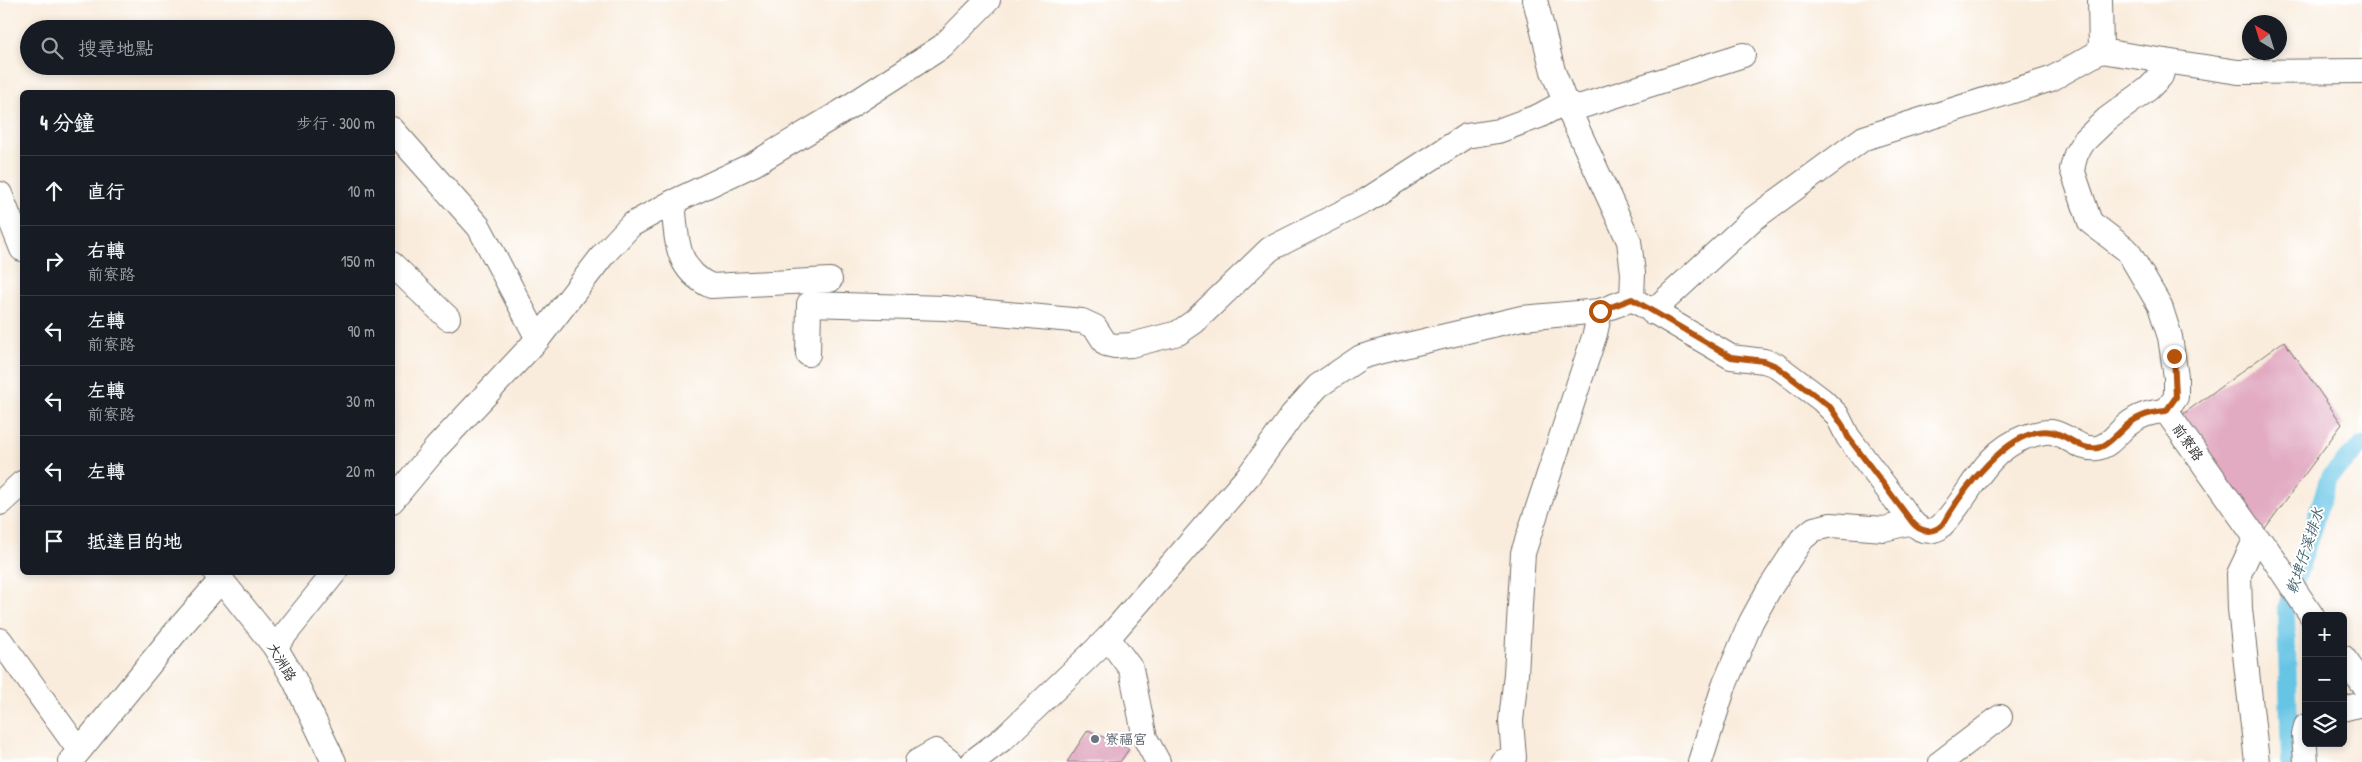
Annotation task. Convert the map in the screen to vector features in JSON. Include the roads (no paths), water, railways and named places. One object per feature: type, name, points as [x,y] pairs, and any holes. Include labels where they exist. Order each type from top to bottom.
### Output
[{"type":"street","points":[[395,497],[436,448],[538,339],[603,255],[631,225],[673,202],[754,164],[841,112],[943,46],[988,0]]},
{"type":"street","points":[[1535,0],[1553,71],[1564,102],[1629,241],[1633,273],[1632,299]]},
{"type":"street","points":[[2100,0],[2101,51]]},
{"type":"street","points":[[1652,312],[1753,219],[1864,138],[2051,79],[2101,51],[2238,72],[2362,71]]},
{"type":"street","points":[[808,354],[809,304],[945,308],[1082,321],[1095,327],[1106,344],[1115,346],[1131,345],[1178,334],[1194,322],[1270,249],[1367,200],[1466,136],[1498,131],[1539,116],[1564,102],[1579,107],[1743,55]]},
{"type":"street","points":[[2165,61],[2161,76],[2148,89],[2107,120],[2084,142],[2076,154],[2072,169],[2090,222],[2128,251],[2160,306],[2170,337],[2176,377],[2176,397],[2166,411]]},
{"type":"street","points":[[395,133],[479,227],[538,339]]},
{"type":"street","points":[[0,194],[12,240]]},
{"type":"street","points":[[673,202],[680,254],[688,270],[702,282],[711,286],[830,280]]},
{"type":"street","points":[[395,267],[448,318]]},
{"type":"street","points":[[1632,299],[1731,357],[1764,361],[1776,366],[1822,400],[1837,415],[1848,437],[1912,522],[1884,529],[1831,525],[1814,530],[1802,538],[1768,591],[1751,622],[1724,686],[1700,762]]},
{"type":"street","points":[[972,762],[1004,738],[1108,638],[1248,475],[1292,415],[1318,386],[1362,357],[1382,351],[1522,318],[1600,311],[1632,299]]},
{"type":"street","points":[[1502,762],[1514,758],[1511,721],[1516,674],[1523,553],[1592,342],[1600,311]]},
{"type":"street","name":"前寮路","points":[[1912,522],[1928,532],[1939,528],[1986,464],[1996,454],[2020,439],[2051,432],[2086,448],[2099,448],[2116,437],[2136,418],[2146,414],[2166,411],[2307,608]]},
{"type":"street","points":[[0,503],[20,485]]},
{"type":"street","points":[[2257,762],[2240,609],[2239,574],[2261,542]]},
{"type":"street","points":[[275,647],[333,575]]},
{"type":"street","points":[[0,640],[75,756],[175,633],[218,576]]},
{"type":"street","name":"大洲路","points":[[218,576],[275,647],[294,679],[334,762]]},
{"type":"street","points":[[1108,638],[1131,669],[1145,738],[1158,762]]},
{"type":"street","points":[[2347,663],[2362,683]]},
{"type":"street","points":[[2347,708],[2362,704]]},
{"type":"street","points":[[1942,762],[2000,717]]},
{"type":"street","points":[[2305,747],[2306,762]]},
{"type":"street","points":[[917,762],[936,751],[950,762]]},
{"type":"waterway","name":"軟埤仔溪排水","points":[[2290,762],[2286,612],[2329,477],[2362,445]]},
{"type":"place","name":"寮福宮","points":[[1095,739]]}]
